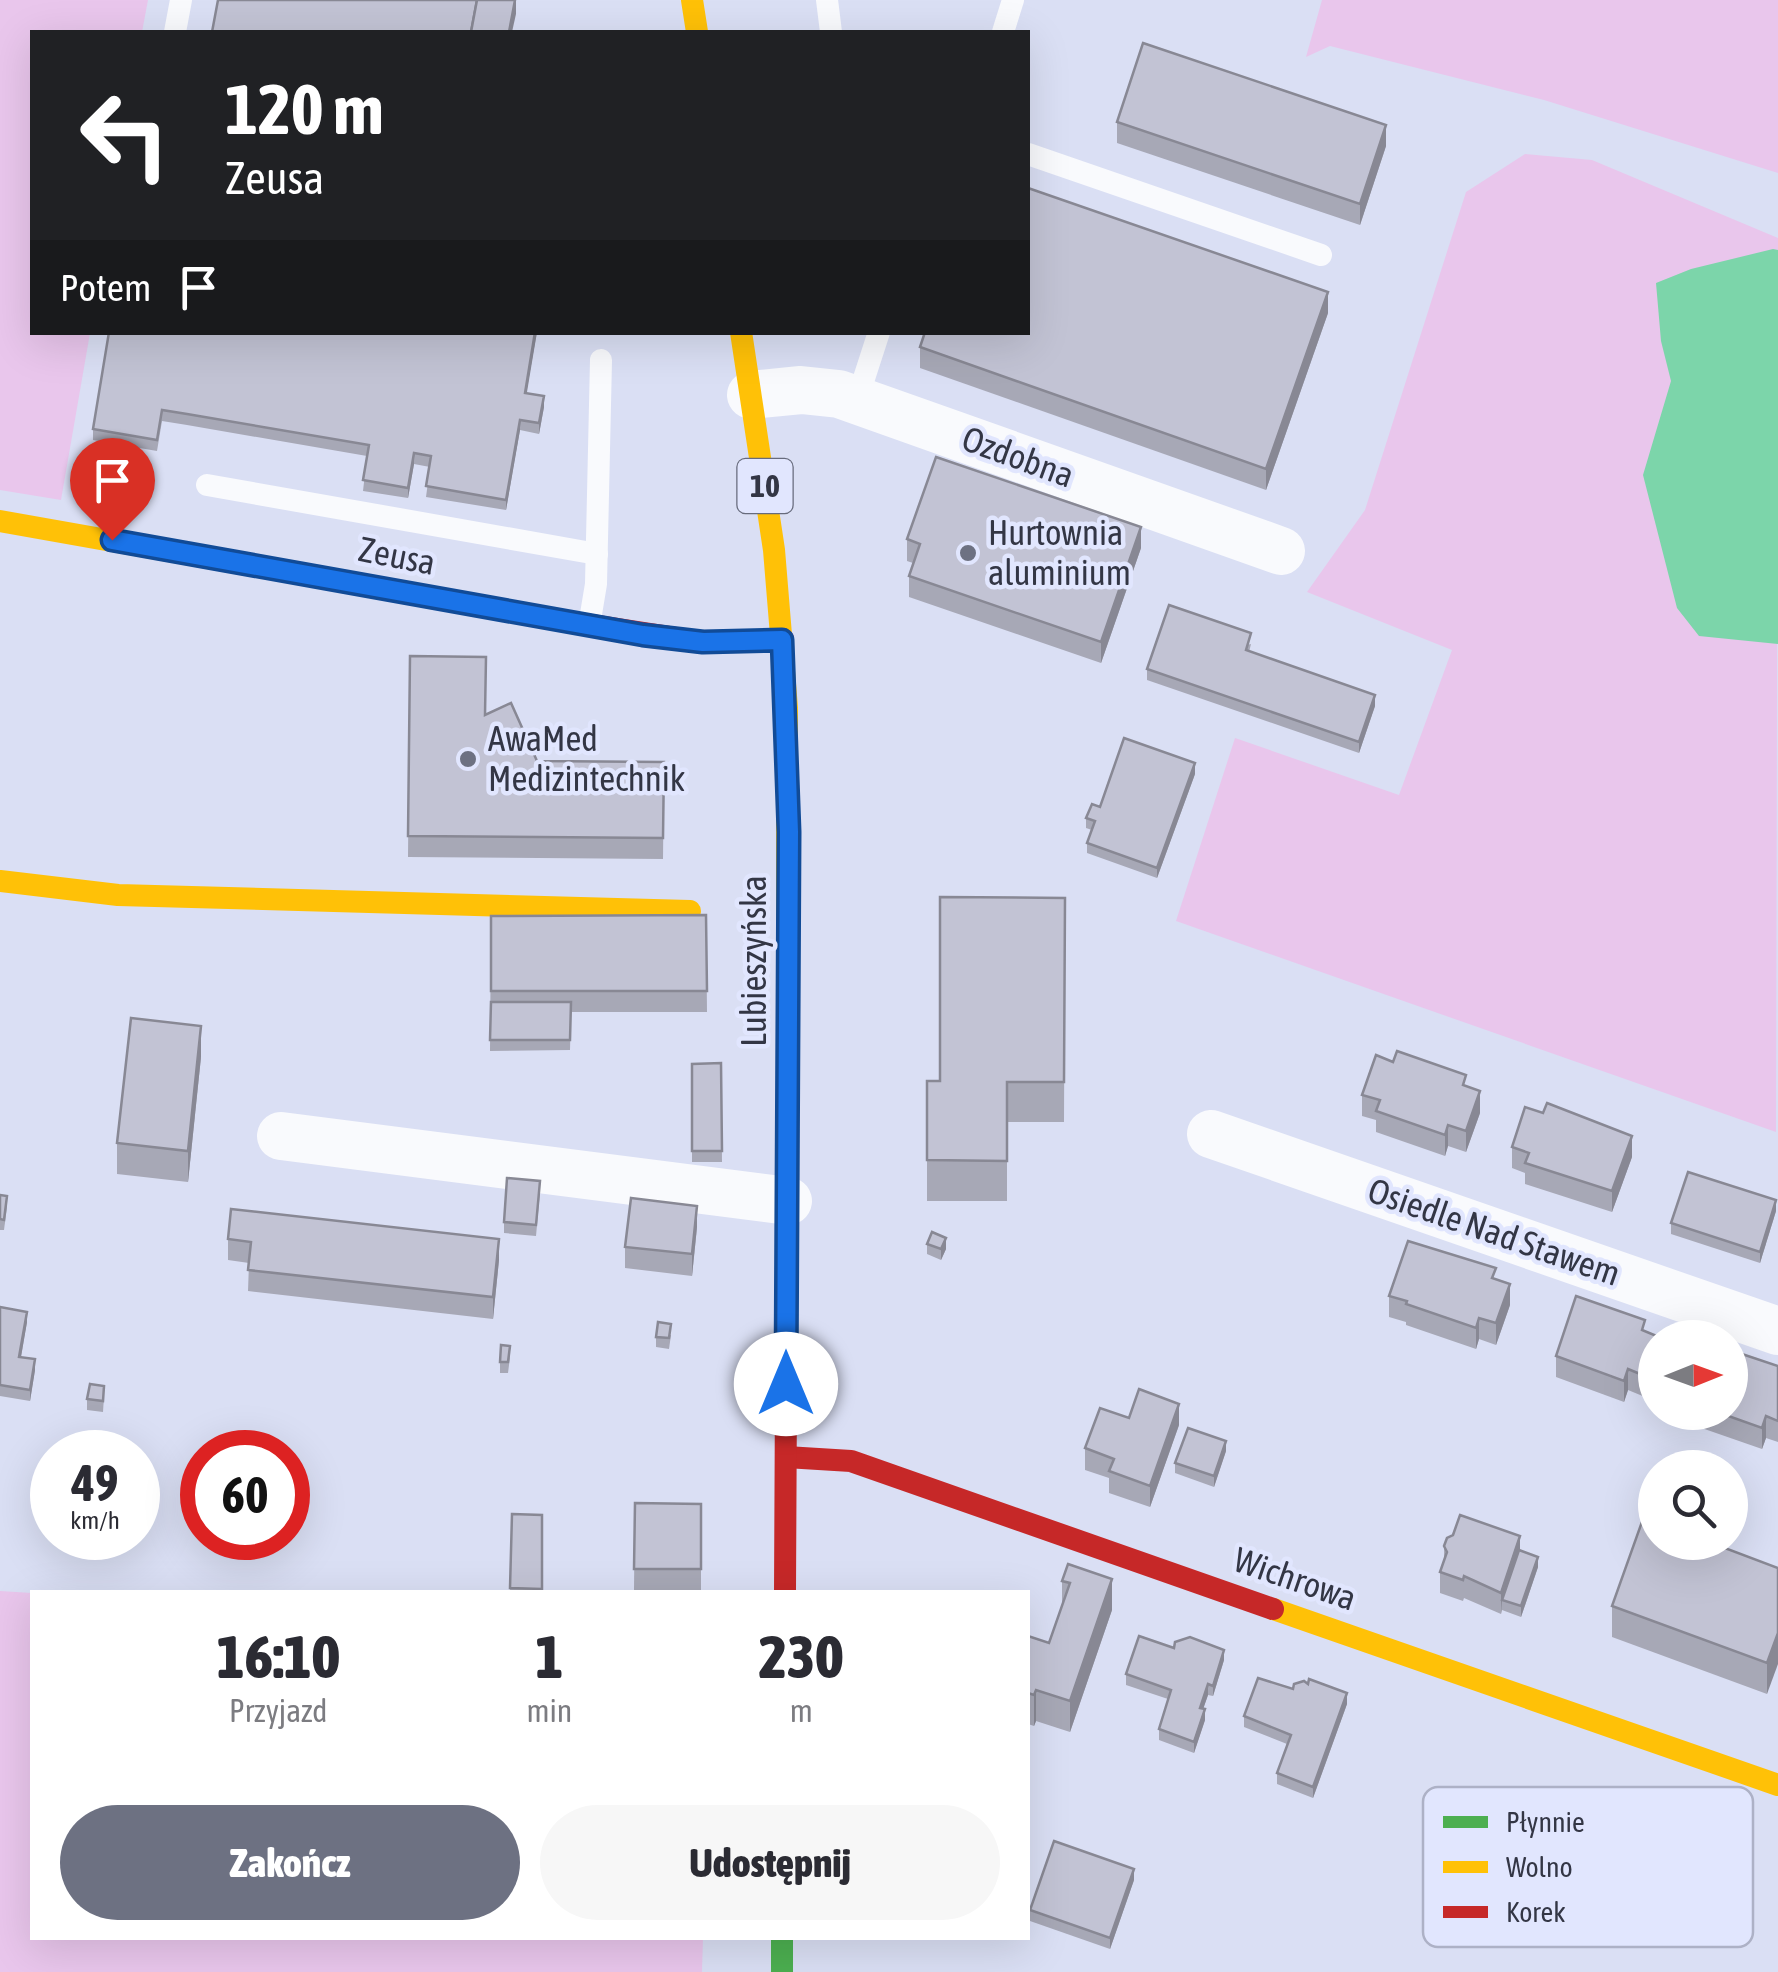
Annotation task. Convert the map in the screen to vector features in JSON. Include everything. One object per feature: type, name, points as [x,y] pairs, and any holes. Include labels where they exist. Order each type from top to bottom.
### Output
[{"type":"street","points":[[692,0],[697,30]]},
{"type":"street","name":"Lubieszyńska","points":[[742,335],[774,550],[789,793],[785,1590]]},
{"type":"street","name":"Ozdobna","points":[[751,395],[817,390],[857,400],[1282,551]]},
{"type":"street","name":"Zeusa","points":[[0,520],[588,626],[703,642],[782,640]]},
{"type":"street","points":[[0,881],[118,895],[690,911]]},
{"type":"street","name":"Osiedle Nad Stawem","points":[[1210,1134],[1778,1331]]},
{"type":"street","points":[[282,1136],[788,1200]]},
{"type":"street","name":"Wichrowa","points":[[786,1458],[862,1464],[1778,1785]]},
{"type":"street","points":[[782,1940],[782,1972]]},
{"type":"lane","points":[[175,30],[181,0]]},
{"type":"lane","points":[[827,0],[831,30]]},
{"type":"lane","points":[[1005,30],[1013,0]]},
{"type":"lane","points":[[1030,155],[1321,256]]},
{"type":"lane","points":[[857,400],[879,335]]},
{"type":"lane","points":[[588,626],[596,584],[602,360]]},
{"type":"lane","points":[[207,485],[597,554]]},
{"type":"shaded area","points":[[0,0],[148,0],[142,30],[30,30],[30,335],[90,335],[61,500],[0,490]]},
{"type":"shaded area","points":[[1322,0],[1778,0],[1778,173],[1544,100],[1330,46],[1306,57]]},
{"type":"shaded area","points":[[1525,154],[1592,160],[1778,238],[1776,1132],[1176,921],[1235,738],[1399,795],[1452,650],[1307,592],[1365,510],[1466,192]]},
{"type":"shaded area","points":[[1778,250],[1778,644],[1699,636],[1677,608],[1643,475],[1671,381],[1661,341],[1656,283],[1691,269]]},
{"type":"shaded area","points":[[0,1591],[30,1593],[30,1940],[703,1940],[702,1972],[0,1972]]},
{"type":"building","points":[[218,0],[477,0],[471,30],[212,30]]},
{"type":"building","points":[[477,0],[515,0],[509,30],[471,30]]},
{"type":"building","points":[[1143,43],[1386,125],[1360,204],[1117,122]]},
{"type":"building","points":[[1030,189],[1328,292],[1266,469],[920,347],[924,335],[1030,335]]},
{"type":"building","points":[[109,335],[535,335],[525,393],[544,396],[539,423],[520,420],[506,500],[426,486],[431,456],[414,453],[408,488],[363,480],[369,445],[162,410],[157,440],[93,429]]},
{"type":"building","points":[[936,457],[1141,527],[1101,642],[909,576],[920,544],[907,539]]},
{"type":"building","points":[[1169,605],[1251,633],[1246,650],[1375,695],[1359,742],[1147,669]]},
{"type":"building","name":"AwaMed Medizintechnik","points":[[410,656],[486,657],[485,715],[511,703],[537,761],[664,762],[663,838],[408,836]]},
{"type":"building","points":[[1124,738],[1195,763],[1157,868],[1087,843],[1095,821],[1086,818],[1092,804],[1100,807]]},
{"type":"building","points":[[940,897],[1065,898],[1064,1082],[1007,1082],[1007,1161],[927,1160],[927,1081],[940,1081]]},
{"type":"building","points":[[706,915],[707,991],[491,991],[491,916]]},
{"type":"building","points":[[491,1002],[571,1002],[570,1040],[490,1040]]},
{"type":"building","points":[[131,1018],[201,1026],[188,1151],[117,1143]]},
{"type":"building","points":[[1397,1051],[1466,1075],[1463,1085],[1480,1091],[1466,1131],[1448,1125],[1445,1135],[1376,1111],[1380,1100],[1362,1095],[1376,1055],[1393,1062]]},
{"type":"building","points":[[721,1063],[722,1151],[692,1151],[692,1064]]},
{"type":"building","points":[[1547,1103],[1632,1136],[1612,1191],[1525,1163],[1529,1153],[1512,1147],[1525,1107],[1543,1113]]},
{"type":"building","points":[[1688,1172],[1776,1200],[1760,1252],[1671,1223]]},
{"type":"building","points":[[507,1178],[540,1181],[536,1225],[504,1222]]},
{"type":"building","points":[[0,1195],[7,1196],[4,1220],[0,1219]]},
{"type":"building","points":[[631,1198],[697,1206],[692,1254],[625,1247]]},
{"type":"building","points":[[231,1209],[499,1239],[493,1297],[248,1270],[251,1242],[228,1239]]},
{"type":"building","points":[[932,1232],[946,1238],[941,1249],[927,1244]]},
{"type":"building","points":[[1408,1241],[1496,1268],[1492,1278],[1510,1284],[1496,1323],[1479,1318],[1476,1328],[1389,1296]]},
{"type":"building","points":[[1576,1296],[1645,1320],[1638,1320],[1638,1373],[1628,1369],[1624,1381],[1556,1356]]},
{"type":"building","points":[[0,1307],[27,1312],[19,1357],[35,1359],[30,1390],[0,1385]]},
{"type":"building","points":[[658,1322],[671,1324],[669,1338],[656,1337]]},
{"type":"building","points":[[501,1345],[510,1346],[508,1362],[500,1362]]},
{"type":"building","points":[[1748,1356],[1778,1366],[1778,1421],[1766,1416],[1762,1428],[1748,1423]]},
{"type":"building","points":[[90,1384],[104,1386],[103,1401],[87,1399]]},
{"type":"building","points":[[1139,1389],[1179,1404],[1150,1486],[1109,1471],[1114,1459],[1085,1448],[1100,1408],[1129,1418]]},
{"type":"building","points":[[1188,1428],[1226,1441],[1214,1476],[1175,1463]]},
{"type":"building","points":[[635,1503],[701,1504],[701,1569],[634,1569]]},
{"type":"building","points":[[512,1514],[542,1515],[542,1589],[510,1588]]},
{"type":"building","points":[[1460,1515],[1520,1536],[1501,1593],[1464,1576],[1463,1580],[1440,1572],[1447,1552],[1444,1546]]},
{"type":"building","points":[[1638,1533],[1638,1560],[1748,1560],[1748,1557],[1778,1568],[1778,1633],[1767,1663],[1612,1606]]},
{"type":"building","points":[[1519,1550],[1538,1557],[1521,1606],[1502,1600]]},
{"type":"building","points":[[1068,1564],[1112,1579],[1070,1701],[1036,1690],[1034,1695],[1030,1694],[1030,1637],[1049,1643],[1070,1583],[1062,1581]]},
{"type":"building","points":[[1139,1636],[1174,1648],[1175,1642],[1190,1637],[1224,1650],[1213,1686],[1208,1684],[1200,1708],[1205,1709],[1194,1742],[1159,1729],[1171,1690],[1126,1674]]},
{"type":"building","points":[[1258,1678],[1293,1689],[1294,1684],[1308,1684],[1309,1679],[1347,1693],[1313,1787],[1277,1773],[1291,1735],[1244,1716]]},
{"type":"building","points":[[1054,1841],[1134,1869],[1110,1938],[1030,1910]]},
{"type":"traffic: fast","points":[[782,1940],[782,1972]]},
{"type":"traffic: slow","points":[[692,0],[697,30]]},
{"type":"traffic: slow","points":[[741,335],[774,550],[787,708],[787,1182]]},
{"type":"traffic: slow","points":[[0,521],[534,616]]},
{"type":"traffic: slow","points":[[0,881],[118,895],[690,911]]},
{"type":"traffic: slow","points":[[1273,1609],[1778,1785]]},
{"type":"traffic: jam","points":[[534,616],[703,642],[783,639]]},
{"type":"traffic: jam","points":[[785,1590],[787,1182]]},
{"type":"traffic: jam","points":[[786,1457],[851,1461],[1273,1609]]},
{"type":"place","name":"Hurtownia aluminium","points":[[968,553]]},
{"type":"place","name":"AwaMed Medizintechnik","points":[[468,759]]},
{"type":"route","points":[[112,540],[643,635],[703,642],[782,640],[789,832],[786,1384]]}]
